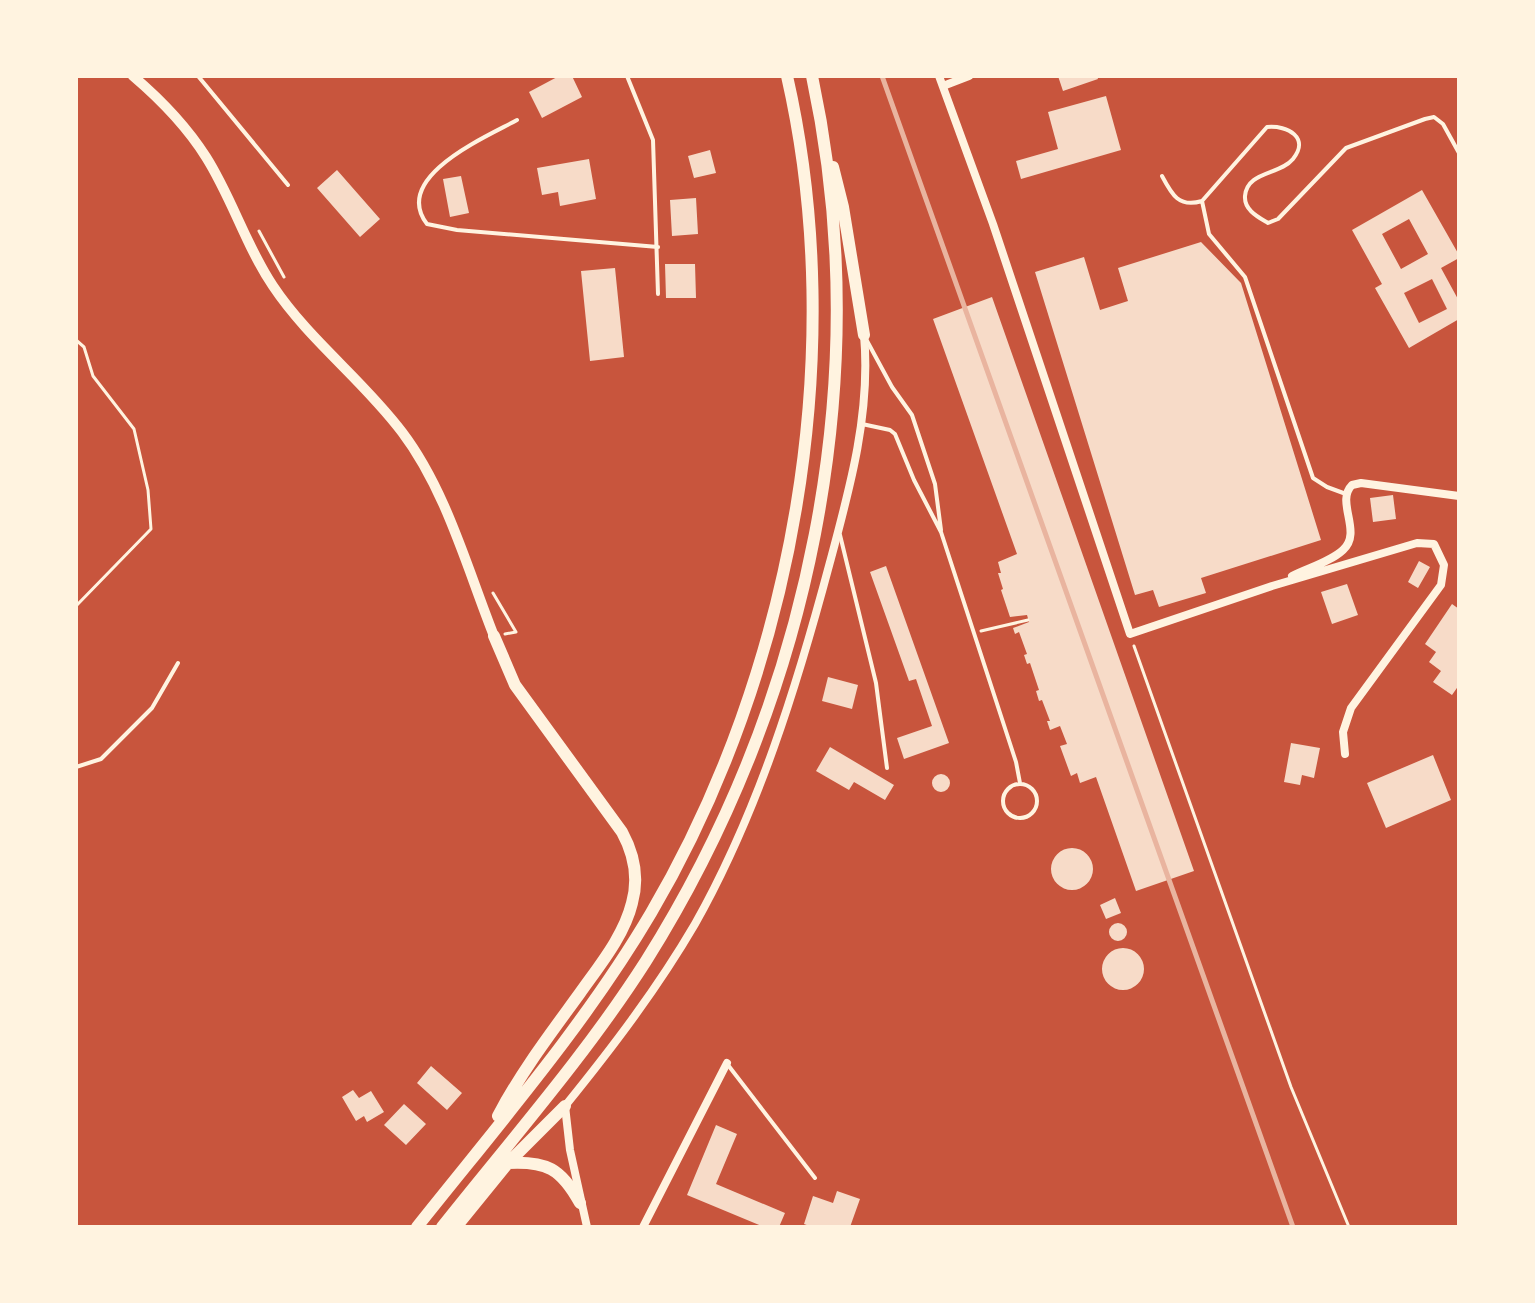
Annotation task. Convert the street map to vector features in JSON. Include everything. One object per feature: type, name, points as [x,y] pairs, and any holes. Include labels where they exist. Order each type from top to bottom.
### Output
[{"type":"highway","points":[[417,1227],[597,996],[654,907],[698,825],[729,753],[757,671],[791,530],[811,380],[808,217],[787,76]]},
{"type":"highway","points":[[812,76],[823,133],[843,207],[864,335]]},
{"type":"highway","points":[[442,1227],[582,1050],[648,957],[711,843],[745,771],[773,694],[808,565],[826,475],[832,424],[837,353],[837,287],[823,133]]},
{"type":"highway","points":[[486,1140],[523,1071],[616,940],[629,915],[636,878],[632,854],[622,832],[515,685],[494,636]]},
{"type":"highway","points":[[456,1227],[508,1163],[565,1106]]},
{"type":"highway","points":[[508,1163],[535,1163],[551,1168],[563,1177],[580,1203]]},
{"type":"street","points":[[133,76],[177,119],[206,157],[258,260],[288,307],[371,395],[417,453],[443,508],[494,636]]},
{"type":"street","points":[[939,76],[998,238],[1130,634],[1272,586],[1417,543],[1434,544],[1442,560],[1444,575],[1438,591],[1351,708],[1343,732],[1345,754]]},
{"type":"street","points":[[943,86],[969,76]]},
{"type":"street","points":[[587,1227],[566,1128],[565,1106],[626,1028],[694,924],[726,864],[758,789],[797,676],[839,529],[862,424],[866,380],[864,335]]},
{"type":"street","points":[[1272,586],[1338,553],[1348,544],[1351,533],[1346,494],[1350,487],[1361,483],[1459,496]]},
{"type":"street","points":[[643,1227],[727,1063]]},
{"type":"lane","points":[[198,76],[288,185]]},
{"type":"lane","points":[[627,76],[653,140],[658,294]]},
{"type":"lane","points":[[1162,176],[1172,195],[1180,202],[1192,204],[1202,201],[1267,127],[1280,126],[1292,130],[1298,150],[1294,158],[1254,179],[1245,198],[1256,216],[1268,223],[1278,219],[1346,148],[1425,119],[1434,117],[1443,124],[1459,153]]},
{"type":"lane","points":[[517,120],[448,157],[439,166],[418,204],[419,214],[427,224],[457,230],[658,247]]},
{"type":"lane","points":[[1202,201],[1209,234],[1245,277],[1313,478],[1346,494]]},
{"type":"lane","points":[[864,335],[892,387],[912,415],[935,484],[941,532]]},
{"type":"lane","points":[[862,424],[895,434],[941,532],[1016,762],[1020,783]]},
{"type":"lane","points":[[839,529],[876,683],[887,768]]},
{"type":"lane","points":[[76,767],[101,759],[152,708],[178,663]]},
{"type":"lane","points":[[1020,783],[1033,789],[1038,802],[1033,813],[1022,819],[1005,811],[1002,799],[1008,788],[1020,783]]},
{"type":"lane","points":[[727,1063],[815,1178]]},
{"type":"path","points":[[76,340],[84,347],[93,376],[134,429],[148,490],[151,529],[76,606]]},
{"type":"path","points":[[974,632],[1028,620]]},
{"type":"path","points":[[1130,634],[1280,1058],[1349,1227]]},
{"type":"building","points":[[559,76],[572,76],[582,97],[542,118],[529,92]]},
{"type":"building","points":[[1058,76],[1097,76],[1098,79],[1063,91]]},
{"type":"building","points":[[1106,96],[1121,150],[1021,179],[1016,161],[1058,149],[1048,112]]},
{"type":"building","points":[[710,150],[716,173],[694,178],[688,156]]},
{"type":"building","points":[[589,159],[596,199],[560,206],[558,192],[542,195],[537,168]]},
{"type":"building","points":[[337,170],[380,219],[360,237],[317,188]]},
{"type":"building","points":[[461,176],[469,213],[450,217],[443,179]]},
{"type":"building","points":[[1422,190],[1459,255],[1459,258],[1441,268],[1459,301],[1459,319],[1409,348],[1375,288],[1382,284],[1352,230]],"holes":[[[1409,219],[1428,254],[1401,269],[1382,234]],[[1432,279],[1447,309],[1419,323],[1404,293]]]},
{"type":"building","points":[[696,198],[698,234],[672,236],[670,200]]},
{"type":"building","points":[[1201,242],[1241,283],[1321,540],[1201,578],[1206,593],[1159,607],[1153,590],[1135,595],[1035,272],[1084,257],[1100,310],[1128,301],[1118,268]]},
{"type":"building","points":[[665,264],[695,264],[696,298],[666,298]]},
{"type":"building","points":[[615,268],[624,357],[590,361],[581,271]]},
{"type":"building","points":[[992,297],[1194,871],[1136,891],[1096,777],[1080,783],[1077,773],[1071,776],[1060,746],[1067,744],[1060,726],[1050,730],[1047,721],[1050,721],[1042,700],[1039,701],[1036,691],[1039,690],[1030,663],[1027,664],[1024,655],[1027,654],[1019,632],[1015,634],[1013,628],[1029,622],[1027,615],[1010,617],[1001,590],[998,562],[1017,554],[933,319]]},
{"type":"building","points":[[1393,495],[1396,519],[1373,522],[1370,498]]},
{"type":"building","points":[[1419,561],[1430,567],[1418,588],[1408,582]]},
{"type":"building","points":[[886,566],[949,743],[904,759],[897,738],[932,726],[916,679],[909,681],[870,572]]},
{"type":"building","points":[[1347,584],[1358,615],[1332,624],[1321,592]]},
{"type":"building","points":[[1452,604],[1459,609],[1459,685],[1452,695],[1433,682],[1441,671],[1429,662],[1436,652],[1425,644]]},
{"type":"building","points":[[828,677],[858,685],[852,709],[822,701]]},
{"type":"building","points":[[1291,743],[1320,748],[1314,778],[1302,775],[1300,785],[1284,782]]},
{"type":"building","points":[[830,747],[894,785],[885,800],[854,782],[849,790],[816,771]]},
{"type":"building","points":[[1433,755],[1451,800],[1386,828],[1367,783]]},
{"type":"building","points":[[941,774],[950,783],[941,792],[932,783]]},
{"type":"building","points":[[1072,848],[1087,854],[1093,869],[1087,884],[1072,890],[1057,884],[1051,869],[1057,854]]},
{"type":"building","points":[[1115,898],[1121,913],[1106,919],[1100,905]]},
{"type":"building","points":[[1114,923],[1122,923],[1127,932],[1125,939],[1114,941],[1109,936],[1109,928]]},
{"type":"building","points":[[1123,948],[1138,954],[1144,969],[1138,984],[1123,990],[1108,984],[1102,969],[1108,954]]},
{"type":"building","points":[[431,1066],[462,1093],[447,1110],[417,1083]]},
{"type":"building","points":[[353,1090],[359,1098],[371,1091],[384,1112],[367,1122],[364,1116],[356,1121],[342,1097]]},
{"type":"building","points":[[404,1104],[426,1124],[406,1145],[384,1125]]},
{"type":"building","points":[[716,1125],[737,1134],[716,1184],[785,1213],[779,1227],[764,1227],[687,1195]]},
{"type":"building","points":[[837,1191],[860,1199],[850,1227],[812,1227],[804,1224],[813,1196],[833,1203]]},
{"type":"railway","points":[[882,76],[1293,1227]]}]
